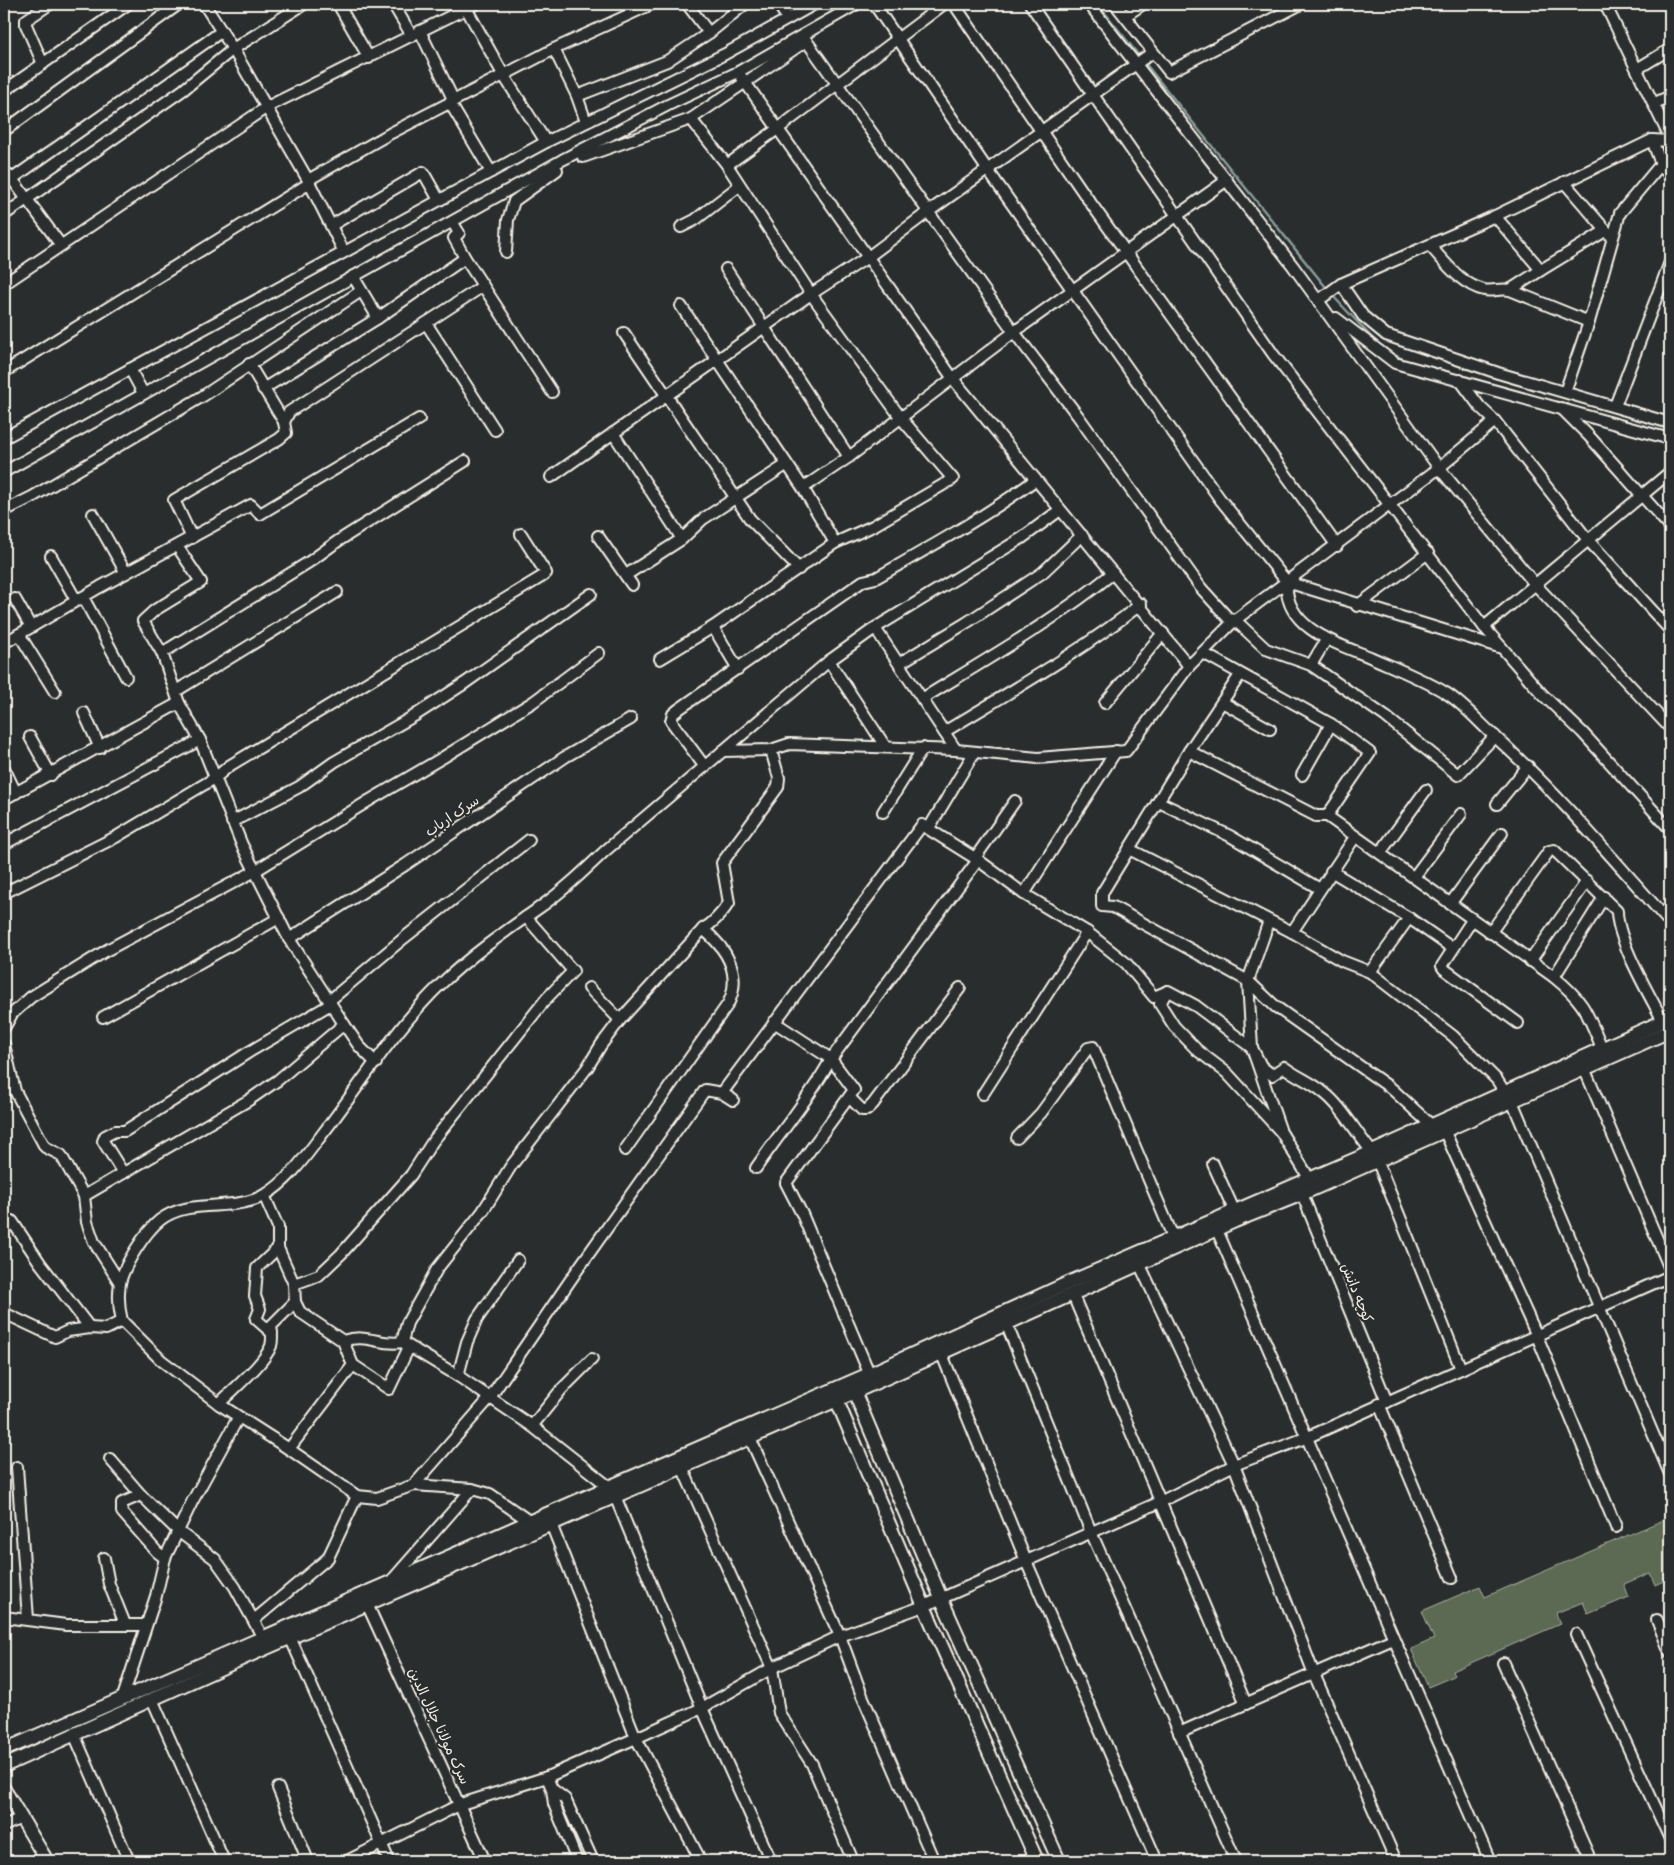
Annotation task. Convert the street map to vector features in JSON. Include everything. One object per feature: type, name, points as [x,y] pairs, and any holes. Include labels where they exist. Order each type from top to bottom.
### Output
[{"type":"main road","points":[[4,1766],[367,1604],[395,1584],[528,1521],[682,1467],[750,1438],[852,1386],[1174,1237],[1310,1178],[1444,1130],[1602,1048],[1668,1023]]},
{"type":"main road","points":[[871,1378],[941,1352],[1072,1293],[1302,1194],[1431,1125],[1584,1068],[1668,1023]]},
{"type":"main road","points":[[852,1386],[941,1598],[1059,1861]]},
{"type":"main road","points":[[4,1750],[262,1636],[550,1524],[612,1491],[834,1395]]},
{"type":"main road","points":[[834,1395],[924,1606],[1037,1861]]},
{"type":"main road","points":[[4,1789],[47,1861]]},
{"type":"street","points":[[43,64],[26,25],[26,20],[50,4]]},
{"type":"street","points":[[4,90],[128,4]]},
{"type":"street","points":[[4,131],[179,4]]},
{"type":"street","points":[[204,4],[234,49],[267,107],[332,225],[344,252]]},
{"type":"street","points":[[4,215],[168,101],[234,49],[304,4]]},
{"type":"street","points":[[338,4],[368,58]]},
{"type":"street","points":[[393,4],[416,34],[452,97],[450,103],[491,172]]},
{"type":"street","points":[[4,372],[309,182],[450,103],[554,48],[652,4]]},
{"type":"street","points":[[687,4],[709,33]]},
{"type":"street","points":[[577,96],[667,61],[709,33],[745,4]]},
{"type":"street","points":[[778,4],[788,18]]},
{"type":"street","points":[[4,438],[546,142],[725,54],[815,4]]},
{"type":"street","points":[[506,252],[508,220],[514,201],[565,164],[691,119],[746,82],[805,38],[857,4]]},
{"type":"street","points":[[874,4],[987,169],[1220,499],[1286,582],[1357,606],[1502,648]]},
{"type":"street","points":[[727,165],[944,4]]},
{"type":"street","points":[[954,4],[1126,253],[1337,546]]},
{"type":"street","points":[[1030,4],[1273,354],[1484,627],[1670,829]]},
{"type":"street","points":[[1088,4],[1144,58],[1169,72],[1301,4]]},
{"type":"street","points":[[1115,4],[1125,16],[1144,58],[1227,180],[1319,300],[1439,468],[1534,583],[1670,728]]},
{"type":"street","points":[[1125,16],[1143,4]]},
{"type":"street","points":[[1319,300],[1341,284],[1495,216],[1652,140],[1670,139],[1605,4]]},
{"type":"street","points":[[4,284],[60,244],[267,107],[416,34],[463,7],[546,142]]},
{"type":"street","points":[[12,179],[222,31]]},
{"type":"street","points":[[4,472],[143,393],[453,223],[562,160],[668,105],[805,38]]},
{"type":"street","points":[[805,38],[836,85],[1014,332],[1078,416],[1201,588],[1229,620],[1235,620],[1266,649],[1311,665],[1386,717],[1458,775],[1495,736]]},
{"type":"street","points":[[554,48],[577,96],[586,122]]},
{"type":"street","points":[[1637,69],[1670,49]]},
{"type":"street","points":[[551,477],[811,294],[868,257],[987,169],[1144,58]]},
{"type":"street","points":[[738,72],[954,380],[1060,510],[1141,604],[1190,666]]},
{"type":"street","points":[[1653,104],[1670,96]]},
{"type":"street","points":[[660,659],[799,569],[835,543],[873,526],[953,479],[901,418],[811,294],[727,165],[691,119]]},
{"type":"street","points":[[1652,140],[1661,164],[1670,176]]},
{"type":"street","points":[[1564,392],[1589,322],[1609,234],[1620,213],[1661,164]]},
{"type":"street","points":[[4,171],[60,244]]},
{"type":"street","points":[[332,225],[423,172],[439,200]]},
{"type":"street","points":[[803,488],[849,457],[954,380],[1014,332],[1177,218],[1227,180]]},
{"type":"street","points":[[1564,182],[1609,234]]},
{"type":"street","points":[[681,227],[695,220],[739,186]]},
{"type":"street","points":[[1495,216],[1541,270]]},
{"type":"street","points":[[453,223],[459,233],[454,238],[465,258],[552,392]]},
{"type":"street","points":[[1510,290],[1541,270],[1609,234]]},
{"type":"street","points":[[1430,246],[1461,280],[1485,291],[1504,288],[1589,322]]},
{"type":"street","points":[[263,389],[378,318],[465,258]]},
{"type":"street","points":[[1615,406],[1670,262]]},
{"type":"street","points":[[726,269],[849,457]]},
{"type":"street","points":[[354,276],[378,318]]},
{"type":"street","points":[[1341,284],[1363,316],[1386,334],[1498,373],[1670,423]]},
{"type":"street","points":[[284,422],[289,412],[483,286]]},
{"type":"street","points":[[4,511],[32,497],[203,396],[361,291]]},
{"type":"street","points":[[681,306],[803,488],[835,543]]},
{"type":"street","points":[[1326,310],[1395,363],[1560,407],[1670,439]]},
{"type":"street","points":[[426,323],[495,430]]},
{"type":"street","points":[[624,333],[750,519],[799,569]]},
{"type":"street","points":[[192,538],[174,500],[279,439],[286,433],[284,422],[249,364]]},
{"type":"street","points":[[130,369],[143,393]]},
{"type":"street","points":[[1460,380],[1480,407],[1496,421],[1588,540],[1670,630]]},
{"type":"street","points":[[1560,407],[1670,527]]},
{"type":"street","points":[[4,643],[80,598],[250,505],[260,514],[266,511],[419,419]]},
{"type":"street","points":[[723,751],[771,750],[789,744],[885,746],[956,750],[1038,758],[1126,751],[1190,666],[1235,620],[1337,546],[1390,503],[1439,468],[1496,421]]},
{"type":"street","points":[[613,433],[682,539]]},
{"type":"street","points":[[162,653],[309,562],[338,541],[466,461]]},
{"type":"street","points":[[626,575],[682,539],[703,519],[786,465]]},
{"type":"street","points":[[1484,627],[1534,583],[1670,472]]},
{"type":"street","points":[[705,767],[671,721],[673,714],[863,581],[876,578],[952,535],[1000,506],[1035,480]]},
{"type":"street","points":[[528,1521],[490,1494],[472,1489],[414,1485],[377,1498],[357,1496],[289,1448],[238,1418],[161,1360],[122,1321],[119,1309],[120,1283],[126,1267],[142,1241],[160,1220],[186,1208],[237,1204],[264,1195],[285,1179],[308,1152],[376,1062],[440,984],[500,935],[575,880],[604,851],[829,661],[875,628],[1022,538],[1060,510]]},
{"type":"street","points":[[93,514],[126,573]]},
{"type":"street","points":[[4,893],[116,837],[215,778],[229,766],[544,576],[546,573],[521,534]]},
{"type":"street","points":[[900,663],[966,623],[1042,573],[1082,535]]},
{"type":"street","points":[[598,536],[632,585]]},
{"type":"street","points":[[177,546],[201,582],[144,618],[144,623],[162,653],[179,703],[200,740],[232,822],[289,938],[359,1046],[376,1062]]},
{"type":"street","points":[[1357,606],[1428,553]]},
{"type":"street","points":[[51,556],[80,598],[126,677]]},
{"type":"street","points":[[922,699],[1048,621],[1085,596],[1113,573]]},
{"type":"street","points":[[1286,582],[1286,592],[1305,625],[1326,640],[1372,658],[1446,693],[1495,736],[1528,766],[1588,830],[1670,923]]},
{"type":"street","points":[[176,691],[337,592]]},
{"type":"street","points":[[232,822],[299,787],[334,762],[428,707],[591,594]]},
{"type":"street","points":[[15,599],[31,627]]},
{"type":"street","points":[[944,732],[1056,665],[1111,628],[1141,604]]},
{"type":"street","points":[[713,626],[738,669]]},
{"type":"street","points":[[875,628],[956,750]]},
{"type":"street","points":[[1105,703],[1163,633]]},
{"type":"street","points":[[18,634],[55,692]]},
{"type":"street","points":[[1311,665],[1326,640]]},
{"type":"street","points":[[4,1028],[12,1014],[31,997],[107,950],[255,871],[533,702],[599,653]]},
{"type":"street","points":[[1203,653],[1331,724],[1370,753],[1327,816]]},
{"type":"street","points":[[829,661],[885,746]]},
{"type":"street","points":[[1240,675],[1189,751],[1102,894],[1102,906],[1113,907],[1248,981],[1276,1007],[1392,1089],[1431,1125]]},
{"type":"street","points":[[1222,702],[1270,729]]},
{"type":"street","points":[[4,799],[179,703]]},
{"type":"street","points":[[84,713],[100,748]]},
{"type":"street","name":"سرک ارباب","points":[[289,938],[405,865],[564,757],[632,719]]},
{"type":"street","points":[[1302,775],[1331,724]]},
{"type":"street","points":[[30,737],[50,775]]},
{"type":"street","points":[[4,844],[104,793],[200,740]]},
{"type":"street","points":[[883,812],[922,748]]},
{"type":"street","points":[[264,1195],[278,1227],[278,1248],[294,1284],[295,1302],[300,1312],[343,1341],[353,1365],[389,1389],[406,1344],[407,1323],[436,1269],[483,1211],[511,1166],[587,1068],[620,1020],[729,902],[722,864],[778,787],[779,778],[771,750]]},
{"type":"street","points":[[1024,894],[1116,751]]},
{"type":"street","points":[[1189,751],[1316,816],[1327,816],[1554,977],[1572,992],[1584,1006],[1602,1048]]},
{"type":"street","points":[[929,828],[974,753]]},
{"type":"street","points":[[1497,804],[1528,766]]},
{"type":"street","points":[[4,768],[16,793]]},
{"type":"street","points":[[1380,853],[1426,790]]},
{"type":"street","points":[[756,1168],[786,1123],[814,1089],[831,1059],[976,859],[1015,801]]},
{"type":"street","points":[[1159,802],[1230,836],[1320,889]]},
{"type":"street","points":[[1414,877],[1461,814]]},
{"type":"street","points":[[722,1093],[922,825],[976,859],[1024,894],[1087,932],[1126,963],[1154,997],[1168,991]]},
{"type":"street","points":[[1450,904],[1502,833]]},
{"type":"street","points":[[1292,932],[1355,837]]},
{"type":"street","points":[[123,1174],[104,1141],[105,1136],[115,1131],[125,1131],[330,1002],[419,926],[530,840]]},
{"type":"street","points":[[1129,849],[1292,932],[1342,961],[1370,972],[1453,1036],[1497,1080],[1508,1096],[1670,1474]]},
{"type":"street","points":[[1490,933],[1552,849],[1604,896],[1617,911],[1617,920],[1628,949],[1668,1023]]},
{"type":"street","points":[[1331,871],[1409,918],[1452,948]]},
{"type":"street","points":[[1530,961],[1587,881]]},
{"type":"street","points":[[1554,977],[1604,896]]},
{"type":"street","points":[[294,1284],[319,1275],[341,1254],[410,1175],[433,1141],[546,999],[573,971],[526,917]]},
{"type":"street","points":[[103,1016],[279,918]]},
{"type":"street","points":[[1370,972],[1409,918]]},
{"type":"street","points":[[1472,920],[1442,963],[1444,969],[1518,1022]]},
{"type":"street","points":[[1269,921],[1248,981],[1252,1048],[1281,1132]]},
{"type":"street","points":[[625,1150],[728,1004],[734,990],[730,960],[718,942],[703,929]]},
{"type":"street","points":[[983,1094],[1087,932]]},
{"type":"street","points":[[589,988],[620,1020]]},
{"type":"street","points":[[850,1098],[862,1110],[867,1110],[960,988]]},
{"type":"street","points":[[1168,991],[1196,1006],[1252,1048],[1261,1066],[1272,1075],[1284,1067],[1299,1079],[1323,1091],[1341,1109],[1354,1131],[1375,1156],[1460,1369]]},
{"type":"street","points":[[1168,991],[1160,1004],[1174,1026],[1196,1050],[1227,1073],[1281,1132],[1310,1178]]},
{"type":"street","points":[[774,1022],[831,1059],[854,1090],[850,1098],[817,1138],[786,1183],[802,1214],[871,1378]]},
{"type":"street","points":[[84,1196],[249,1100],[278,1080],[344,1024]]},
{"type":"street","points":[[4,1044],[15,1092],[45,1147],[61,1155],[84,1196],[87,1222],[94,1242],[120,1283]]},
{"type":"street","points":[[1017,1138],[1041,1113],[1088,1048],[1093,1047],[1174,1237]]},
{"type":"street","points":[[1584,1068],[1670,1269]]},
{"type":"street","points":[[414,1485],[489,1399],[572,1277],[705,1090],[722,1093],[733,1100]]},
{"type":"street","points":[[1444,1130],[1537,1336],[1616,1527]]},
{"type":"street","points":[[1213,1164],[1234,1210]]},
{"type":"street","name":"کوچه دانش","points":[[1302,1194],[1452,1578]]},
{"type":"street","points":[[12,1221],[40,1263],[90,1328]]},
{"type":"street","points":[[1217,1230],[1490,1861]]},
{"type":"street","points":[[272,1333],[256,1318],[260,1309],[255,1296],[257,1268],[278,1248]]},
{"type":"street","points":[[458,1376],[468,1342],[478,1319],[518,1260]]},
{"type":"street","points":[[1140,1265],[1234,1465],[1314,1674],[1396,1861]]},
{"type":"street","points":[[347,1861],[460,1804],[547,1777],[702,1708],[772,1668],[840,1636],[924,1606],[1160,1502],[1234,1465],[1308,1437],[1670,1276]]},
{"type":"street","points":[[1072,1293],[1246,1704]]},
{"type":"street","points":[[219,1404],[264,1357],[271,1347],[271,1326],[295,1302]]},
{"type":"street","points":[[4,1314],[55,1337],[68,1331],[90,1328],[106,1329],[122,1321]]},
{"type":"street","points":[[1006,1323],[1091,1532],[1236,1861]]},
{"type":"street","points":[[343,1341],[362,1336],[392,1344],[406,1344],[458,1376],[489,1399],[532,1426],[612,1491],[702,1708],[771,1861]]},
{"type":"street","points":[[941,1352],[1026,1561],[1158,1861]]},
{"type":"street","points":[[532,1426],[561,1390],[592,1359]]},
{"type":"street","points":[[289,1448],[353,1365]]},
{"type":"street","points":[[123,1697],[165,1558],[238,1418]]},
{"type":"street","points":[[750,1438],[840,1636],[861,1693],[934,1861]]},
{"type":"street","points":[[110,1459],[141,1495],[178,1531],[215,1558],[262,1636]]},
{"type":"street","points":[[17,1467],[28,1619]]},
{"type":"street","points":[[682,1467],[772,1668],[779,1713],[812,1764],[853,1861]]},
{"type":"street","points":[[395,1584],[472,1489]]},
{"type":"street","points":[[141,1495],[122,1503],[122,1512],[156,1552],[165,1558]]},
{"type":"street","points":[[254,1620],[328,1558],[357,1496]]},
{"type":"street","points":[[550,1524],[636,1738],[701,1861]]},
{"type":"street","points":[[104,1558],[109,1584],[125,1624]]},
{"type":"street","name":"سرک مولانا جلال الدین","points":[[367,1604],[485,1861]]},
{"type":"street","points":[[4,1617],[66,1625],[145,1625]]},
{"type":"street","points":[[1657,1620],[1670,1652]]},
{"type":"street","points":[[1576,1634],[1670,1839]]},
{"type":"street","points":[[290,1637],[389,1861]]},
{"type":"street","points":[[1179,1733],[1393,1639]]},
{"type":"street","points":[[1503,1663],[1592,1861]]},
{"type":"street","points":[[152,1699],[224,1861]]},
{"type":"street","points":[[74,1734],[129,1861]]},
{"type":"street","points":[[547,1777],[552,1789],[554,1804],[578,1861]]},
{"type":"street","points":[[278,1788],[308,1861]]},
{"type":"street","points":[[552,1789],[565,1799],[594,1861]]},
{"type":"street","points":[[4,1826],[21,1818]]},
{"type":"green space","points":[[1670,1517],[1670,1578],[1655,1585],[1650,1573],[1624,1584],[1629,1597],[1588,1614],[1583,1602],[1556,1613],[1560,1624],[1452,1671],[1454,1676],[1428,1687],[1411,1649],[1434,1639],[1422,1611],[1480,1586],[1485,1597]]},
{"type":"waterway","points":[[1098,4],[1140,57]]},
{"type":"waterway","points":[[1144,62],[1329,291]]},
{"type":"waterway","points":[[1332,295],[1378,344]]},
{"type":"waterway","points":[[1386,350],[1408,362]]}]
